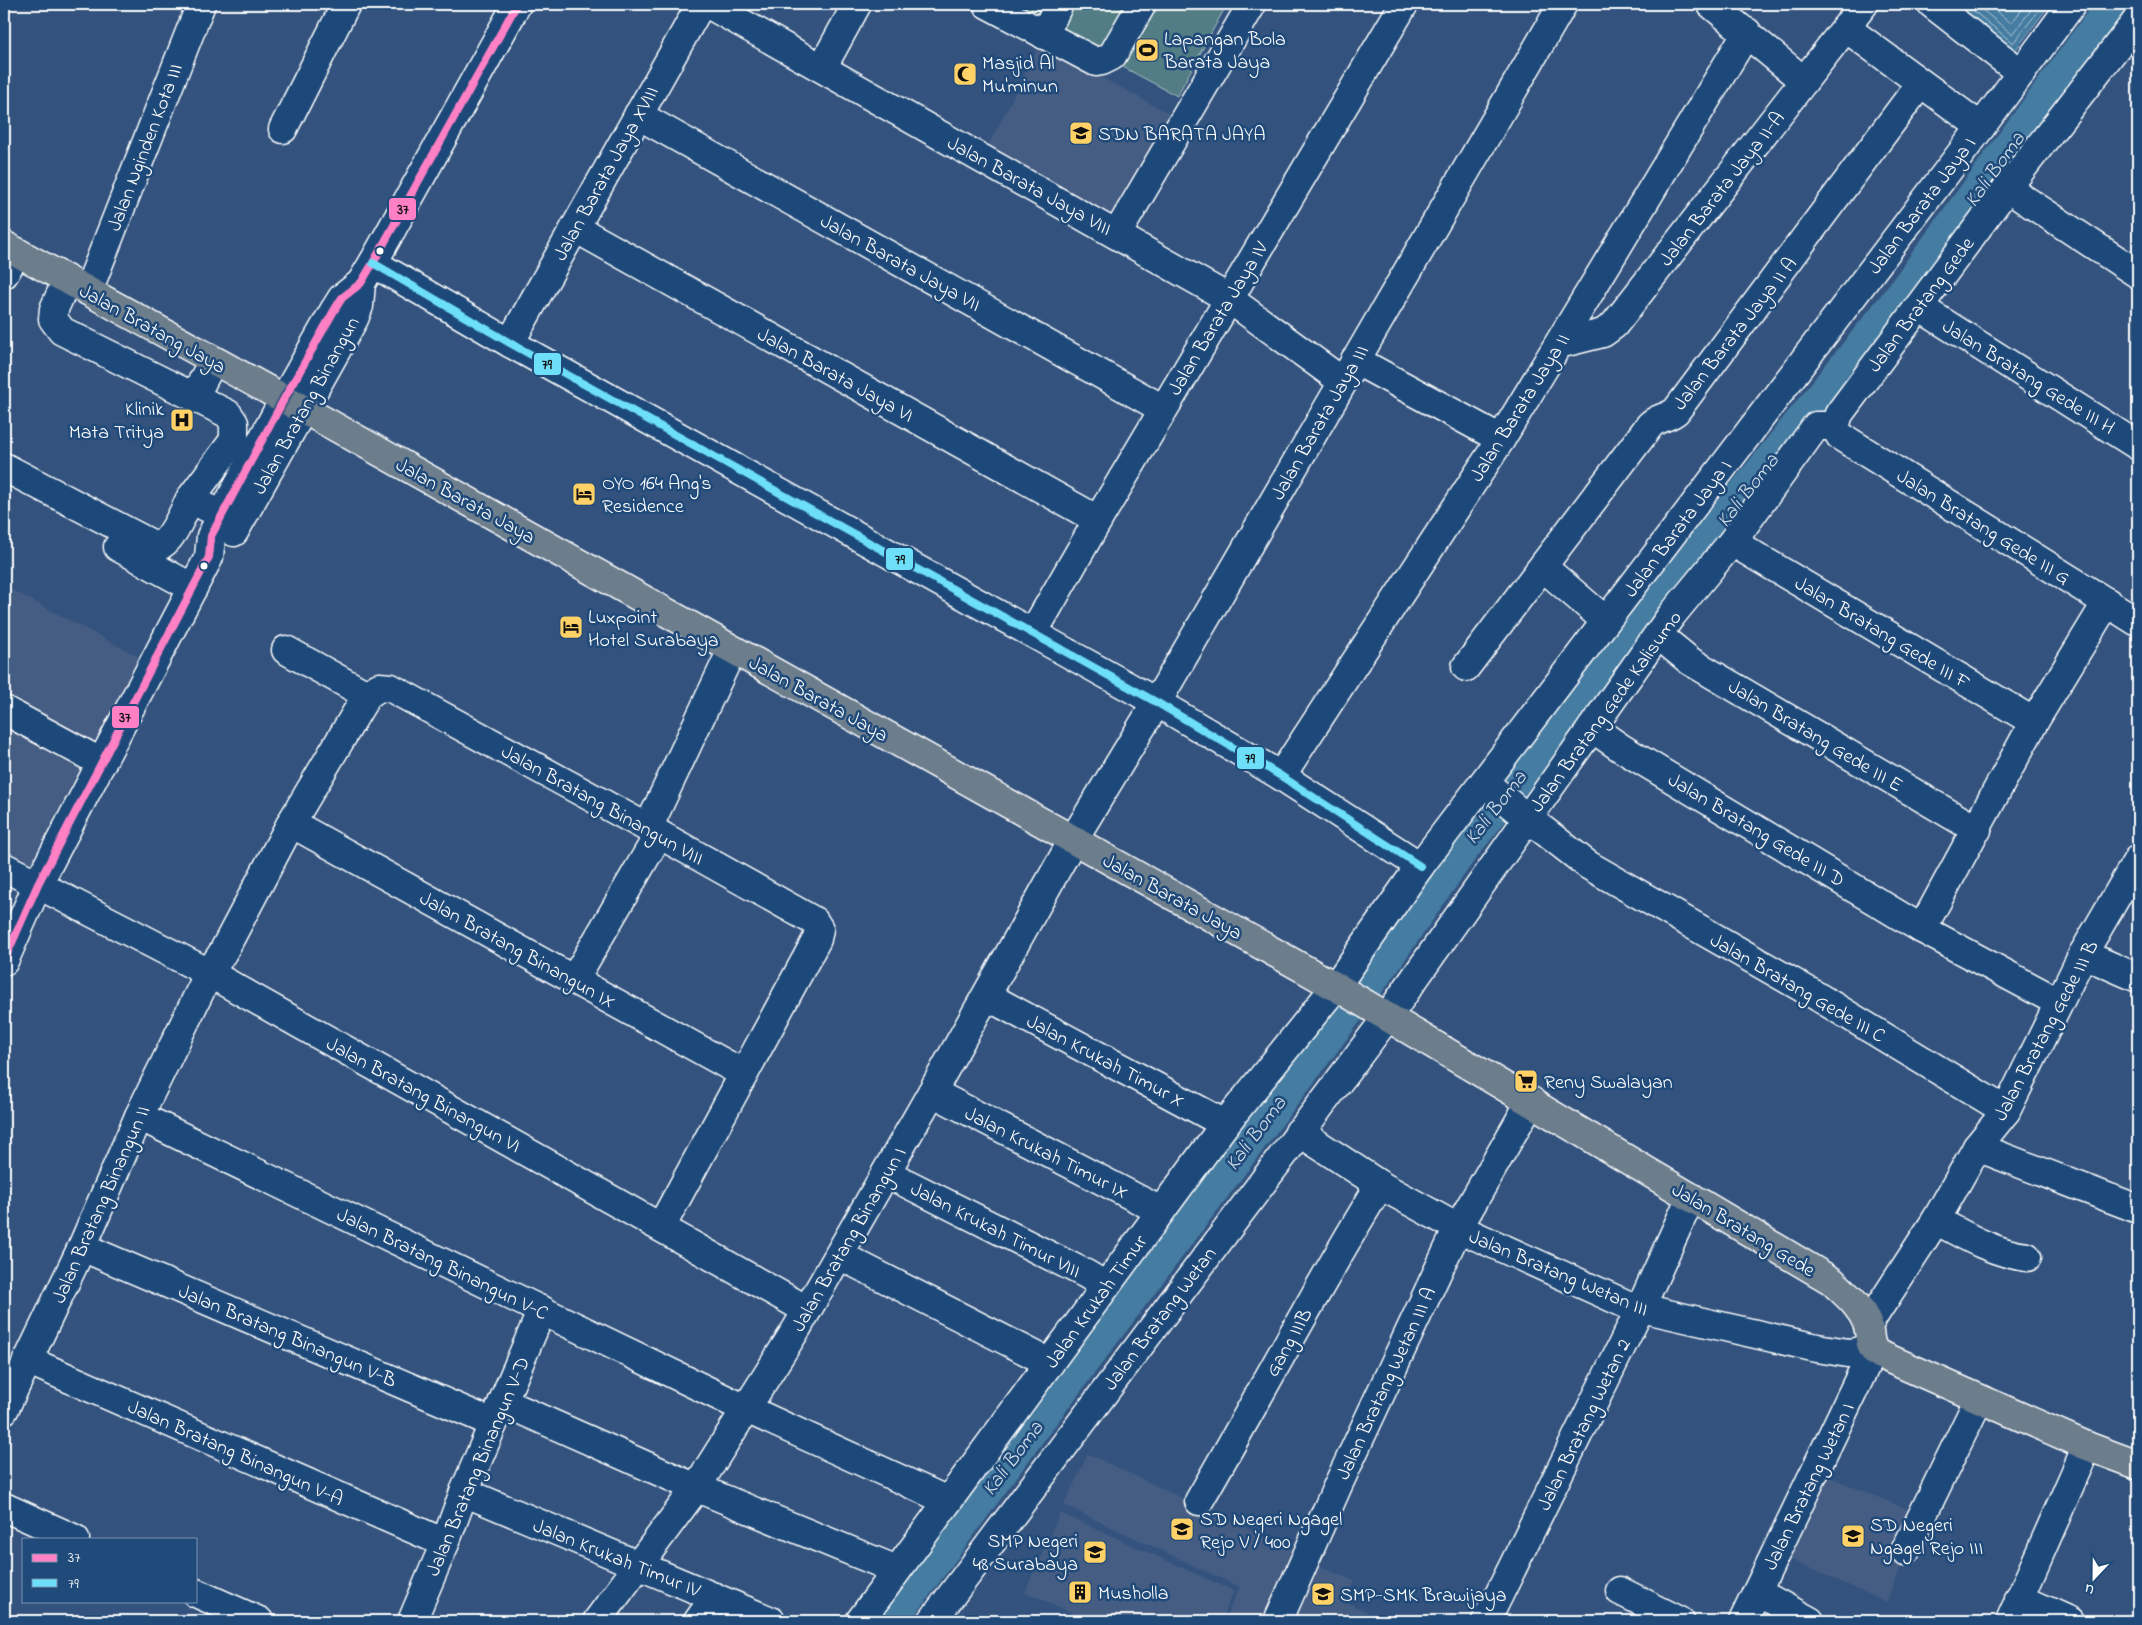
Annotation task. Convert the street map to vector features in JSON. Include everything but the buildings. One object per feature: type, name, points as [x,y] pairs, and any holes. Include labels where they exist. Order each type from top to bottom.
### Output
[{"type":"main road","name":"Jalan Bratang Jaya","points":[[8,257],[78,286],[293,404]]},
{"type":"main road","name":"Jalan Barata Jaya","points":[[293,404],[1341,990]]},
{"type":"main road","name":"Jalan Bratang Gede","points":[[1341,990],[1385,1014],[1832,1281],[1852,1300],[1861,1312],[1870,1340],[1897,1363],[2087,1446],[2138,1465]]},
{"type":"street","name":"Jalan Nginden Kota III","points":[[194,397],[62,331],[53,319],[54,309],[78,286],[200,4]]},
{"type":"street","points":[[283,129],[346,4]]},
{"type":"street","points":[[517,4],[367,273],[510,343],[1156,702],[1281,776],[1420,866]]},
{"type":"street","name":"Jalan Barata Jaya XVIII","points":[[510,343],[701,4]]},
{"type":"street","name":"Jalan Barata Jaya VIII","points":[[708,4],[1117,234],[1348,370],[1501,439]]},
{"type":"street","points":[[822,68],[857,4]]},
{"type":"street","points":[[987,4],[1096,62],[1102,62],[1112,56],[1142,4]]},
{"type":"street","points":[[1044,35],[1059,4]]},
{"type":"street","points":[[1117,234],[1252,4]]},
{"type":"street","name":"Jalan Barata Jaya IV","points":[[1033,633],[1228,298],[1404,4]]},
{"type":"street","name":"Jalan Barata Jaya III","points":[[1073,840],[1156,702],[1563,4]]},
{"type":"street","points":[[1711,4],[1748,32],[1804,81]]},
{"type":"street","name":"Jalan Barata Jaya II-A","points":[[1559,344],[1603,333],[1614,325],[1864,4]]},
{"type":"street","points":[[1932,4],[2021,73]]},
{"type":"street","name":"Jalan Barata Jaya I","points":[[1341,990],[1420,866],[1506,801],[1606,621],[2072,4]]},
{"type":"street","name":"Jalan Bratang Gede","points":[[1835,426],[1839,414],[2007,188],[2136,25]]},
{"type":"street","points":[[1846,28],[1980,127]]},
{"type":"street","name":"Jalan Barata Jaya II","points":[[1281,776],[1501,439],[1748,32]]},
{"type":"street","name":"Jalan Barata Jaya II A","points":[[1466,667],[1650,425],[1656,419],[1671,415],[1676,411],[1920,84]]},
{"type":"street","name":"Jalan Barata Jaya VII","points":[[638,115],[1163,409]]},
{"type":"street","points":[[2007,188],[2138,274]]},
{"type":"street","name":"Jalan Barata Jaya VI","points":[[575,228],[1098,520]]},
{"type":"street","name":"Jalan Bratang Binangun","points":[[209,557],[227,544],[232,536],[335,310],[342,298],[367,273]]},
{"type":"street","name":"Jalan Bratang Gede III H","points":[[1919,307],[2138,446]]},
{"type":"street","points":[[4,467],[157,546],[162,545],[190,499],[234,440],[234,423],[228,414],[194,397],[213,361]]},
{"type":"street","name":"Jalan Bratang Binangun","points":[[4,961],[38,884],[194,588],[209,557],[212,536],[222,515],[293,404]]},
{"type":"street","name":"Jalan Bratang Gede Kalisumo","points":[[1385,1014],[1506,801],[1592,728],[1658,635],[1732,542],[1816,426],[1835,426]]},
{"type":"street","name":"Jalan Bratang Gede III G","points":[[1835,426],[1840,436],[2138,622]]},
{"type":"street","points":[[4,485],[194,588]]},
{"type":"street","points":[[190,499],[222,515]]},
{"type":"street","name":"Jalan Bratang Gede III F","points":[[1732,542],[2034,722]]},
{"type":"street","points":[[1543,567],[1606,621]]},
{"type":"street","points":[[1922,929],[2034,722],[2107,602]]},
{"type":"street","name":"Jalan Bratang Gede III E","points":[[1658,635],[1690,660],[1977,830]]},
{"type":"street","points":[[209,973],[223,952],[292,823],[367,695],[286,650]]},
{"type":"street","points":[[574,980],[654,831],[732,650]]},
{"type":"street","name":"Jalan Bratang Binangun VIII","points":[[367,695],[379,687],[391,688],[654,831],[814,922],[819,929],[817,939],[661,1226]]},
{"type":"street","points":[[4,710],[102,763]]},
{"type":"street","name":"Jalan Bratang Gede III D","points":[[1592,728],[1621,748],[1922,929],[2058,1002]]},
{"type":"street","name":"Jalan Bratang Gede III C","points":[[1506,801],[1588,865],[1815,995],[2006,1111]]},
{"type":"street","name":"Jalan Bratang Binangun IX","points":[[292,823],[744,1074]]},
{"type":"street","name":"Jalan Bratang Binangun I","points":[[597,1621],[696,1488],[807,1310],[986,998],[1073,840]]},
{"type":"street","name":"Jalan Bratang Gede III B","points":[[1870,1340],[1978,1147],[2006,1111],[2083,954],[2138,859]]},
{"type":"street","name":"Jalan Bratang Binangun VI","points":[[4,867],[209,973],[661,1226],[807,1310]]},
{"type":"street","points":[[2083,954],[2138,978]]},
{"type":"street","name":"Jalan Bratang Binangun II","points":[[4,1410],[82,1247],[139,1116],[209,973]]},
{"type":"street","name":"Jalan Krukah Timur","points":[[860,1621],[1225,1124],[1341,990]]},
{"type":"street","name":"Jalan Krukah Timur X","points":[[986,998],[1000,1003],[1225,1124]]},
{"type":"street","name":"Jalan Bratang Wetan","points":[[932,1621],[1299,1132],[1385,1014]]},
{"type":"street","name":"Jalan Krukah Timur IX","points":[[932,1092],[1161,1211]]},
{"type":"street","name":"Jalan Bratang Wetan III A","points":[[1278,1621],[1338,1485],[1458,1228],[1531,1101]]},
{"type":"street","name":"Jalan Bratang Binangun V-C","points":[[139,1116],[746,1409],[948,1501]]},
{"type":"street","name":"Jalan Bratang Wetan III","points":[[1299,1132],[1380,1185],[1458,1228],[1640,1309],[1817,1348],[1848,1353],[1857,1352],[1870,1340]]},
{"type":"street","points":[[1978,1147],[2138,1209]]},
{"type":"street","name":"Jalan Krukah Timur VIII","points":[[886,1173],[1086,1274],[1106,1286]]},
{"type":"street","name":"Gang IIIB","points":[[1199,1501],[1285,1345],[1380,1185]]},
{"type":"street","name":"Jalan Bratang Wetan 2","points":[[1486,1621],[1640,1309],[1690,1197]]},
{"type":"street","points":[[1936,1220],[1976,1242],[2013,1255],[2027,1257]]},
{"type":"street","name":"Jalan Bratang Binangun V-B","points":[[82,1247],[498,1412],[696,1488],[897,1570]]},
{"type":"street","points":[[838,1255],[1050,1363]]},
{"type":"street","name":"Jalan Bratang Binangun V-D","points":[[412,1621],[464,1492],[542,1310]]},
{"type":"street","name":"Jalan Bratang Wetan I","points":[[1743,1621],[1870,1340]]},
{"type":"street","name":"Jalan Bratang Binangun V-A","points":[[27,1360],[445,1543]]},
{"type":"street","points":[[1905,1550],[1979,1399]]},
{"type":"street","points":[[2070,1621],[2014,1610],[2087,1446]]},
{"type":"street","name":"Jalan Krukah Timur IV","points":[[464,1492],[771,1621]]},
{"type":"street","points":[[4,1507],[73,1538]]},
{"type":"street","points":[[1620,1591],[1680,1621]]},
{"type":"street","points":[[1757,1592],[1810,1621]]},
{"type":"street","points":[[198,1594],[259,1621]]},
{"type":"street","points":[[698,1621],[715,1597]]},
{"type":"shaded area","name":"SDN BARATA JAYA","points":[[1040,44],[1177,118],[1116,223],[987,148]]},
{"type":"shaded area","points":[[12,590],[139,657],[25,874],[4,863],[4,605]]},
{"type":"shaded area","name":"SD Negeri Ngagel Rejo V / 400","points":[[1088,1454],[1301,1554],[1269,1621],[1224,1621],[1240,1587],[1064,1505]]},
{"type":"shaded area","name":"SD Negeri Ngagel Rejo III","points":[[1820,1473],[1923,1516],[1886,1602],[1782,1556]]},
{"type":"shaded area","name":"SMP Negeri 48 Surabaya","points":[[1060,1513],[1234,1591],[1220,1621],[1091,1621],[1025,1592]]},
{"type":"shaded area","name":"SMP-SMK Brawijaya","points":[[1310,1563],[1355,1581],[1346,1602],[1368,1613],[1364,1621],[1286,1621]]},
{"type":"green space","name":"Lapangan Bola Barata Jaya","points":[[1006,4],[1227,4],[1177,96]]},
{"type":"water","points":[[1957,4],[2050,4],[2015,51]]},
{"type":"waterway","name":"Kali Boma","points":[[890,1621],[1026,1436],[1371,979],[1461,850],[1897,302],[2114,4]]},
{"type":"transit line","name":"37","points":[[4,961],[38,884],[209,557],[211,536],[284,399],[342,298],[361,283],[373,263],[517,4]]},
{"type":"transit line","name":"79","points":[[373,263],[510,343],[1156,702],[1281,776],[1420,866]]},
{"type":"place","name":"Lapangan Bola Barata Jaya","points":[[1147,50]]},
{"type":"place","name":"Masjid Al Mu'minun","points":[[965,74]]},
{"type":"place","name":"SDN BARATA JAYA","points":[[1081,133]]},
{"type":"place","name":"Klinik Mata Tritya","points":[[182,420]]},
{"type":"place","name":"OYO 164 Ang's Residence","points":[[584,494]]},
{"type":"place","name":"Luxpoint Hotel Surabaya","points":[[571,627]]},
{"type":"place","name":"Reny Swalayan","points":[[1526,1081]]},
{"type":"place","name":"SD Negeri Ngagel Rejo V / 400","points":[[1182,1529]]},
{"type":"place","name":"SD Negeri Ngagel Rejo III","points":[[1853,1536]]},
{"type":"place","name":"SMP Negeri 48 Surabaya","points":[[1095,1552]]},
{"type":"place","name":"Musholla","points":[[1080,1592]]},
{"type":"place","name":"SMP-SMK Brawijaya","points":[[1323,1594]]}]
